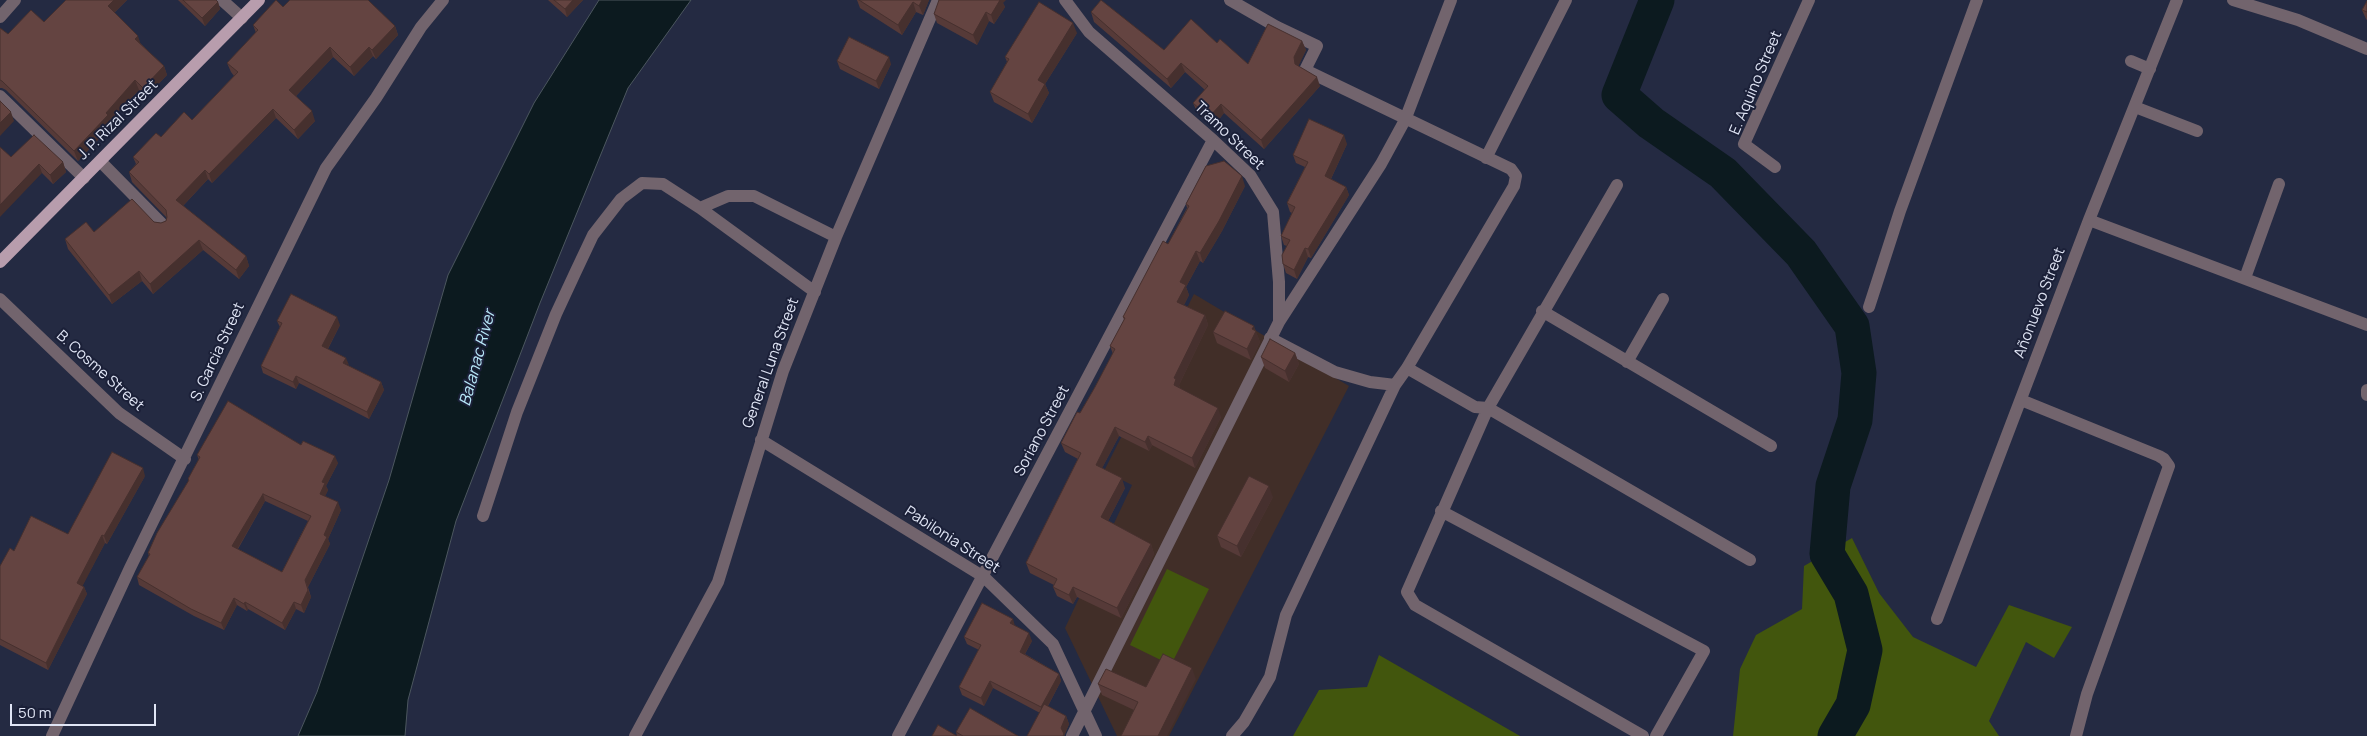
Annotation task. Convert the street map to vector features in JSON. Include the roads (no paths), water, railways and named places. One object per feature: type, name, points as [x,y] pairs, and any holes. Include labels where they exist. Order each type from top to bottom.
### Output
[{"type":"main road","name":"J. P. Rizal Street","points":[[0,262],[101,162],[259,0]]},
{"type":"street","points":[[0,16],[15,0]]},
{"type":"street","points":[[222,0],[242,18]]},
{"type":"street","name":"S. Garcia Street","points":[[52,736],[130,568],[185,460],[326,168],[376,98],[421,27],[443,0]]},
{"type":"street","name":"General Luna Street","points":[[635,736],[718,582],[783,371],[836,237],[938,0]]},
{"type":"street","name":"Tramo Street","points":[[1065,0],[1089,32],[1213,140],[1250,175],[1273,212],[1280,282],[1279,322],[1085,709]]},
{"type":"street","points":[[1230,0],[1277,27],[1317,46],[1305,70],[1511,170],[1516,176],[1516,181],[1407,368],[1394,385],[1286,615],[1270,677],[1244,722],[1232,736]]},
{"type":"street","points":[[1279,322],[1381,164],[1405,120],[1452,0]]},
{"type":"street","points":[[1486,158],[1566,0]]},
{"type":"street","name":"E. Aquino Street","points":[[1775,167],[1744,144],[1809,0]]},
{"type":"street","points":[[1869,306],[1900,211],[1977,0]]},
{"type":"street","name":"Añonuevo Street","points":[[1937,619],[2090,220],[2177,0]]},
{"type":"street","points":[[2233,0],[2298,20],[2367,48]]},
{"type":"street","points":[[2131,61],[2150,69]]},
{"type":"street","points":[[0,96],[84,178]]},
{"type":"street","points":[[2135,107],[2198,131]]},
{"type":"street","name":"Soriano Street","points":[[898,736],[984,577],[1213,140]]},
{"type":"street","points":[[101,162],[163,225]]},
{"type":"street","points":[[483,516],[520,403],[556,314],[594,235],[621,199],[642,183],[663,184],[700,208],[814,292]]},
{"type":"street","points":[[2245,278],[2279,184]]},
{"type":"street","points":[[1617,185],[1488,408],[1407,592],[1415,605],[1643,736]]},
{"type":"street","points":[[700,208],[728,196],[754,196],[836,237]]},
{"type":"street","points":[[2090,220],[2367,325]]},
{"type":"street","name":"B. Cosme Street","points":[[0,299],[119,413],[185,460]]},
{"type":"street","points":[[1627,362],[1663,299]]},
{"type":"street","points":[[1542,312],[1771,446]]},
{"type":"street","points":[[1270,338],[1335,372],[1370,382],[1394,385]]},
{"type":"street","points":[[1407,368],[1475,407],[1488,408],[1750,560]]},
{"type":"street","points":[[2367,390],[2367,395]]},
{"type":"street","points":[[2021,400],[2159,456],[2169,466],[2087,694],[2076,736]]},
{"type":"street","name":"Pabilonia Street","points":[[761,440],[984,577],[1053,644],[1096,736]]},
{"type":"street","points":[[1442,511],[1704,651],[1656,736]]},
{"type":"street","points":[[1072,736],[1085,709]]},
{"type":"water","name":"Balanac River","points":[[599,0],[691,0],[628,88],[540,303],[456,521],[408,700],[405,736],[298,736],[317,692],[389,480],[448,275],[534,103]]},
{"type":"waterway","points":[[1657,0],[1619,95],[1651,123],[1723,173],[1801,253],[1852,326],[1859,373],[1855,420],[1833,486],[1827,554],[1851,594],[1865,650],[1853,705],[1835,736]]}]
